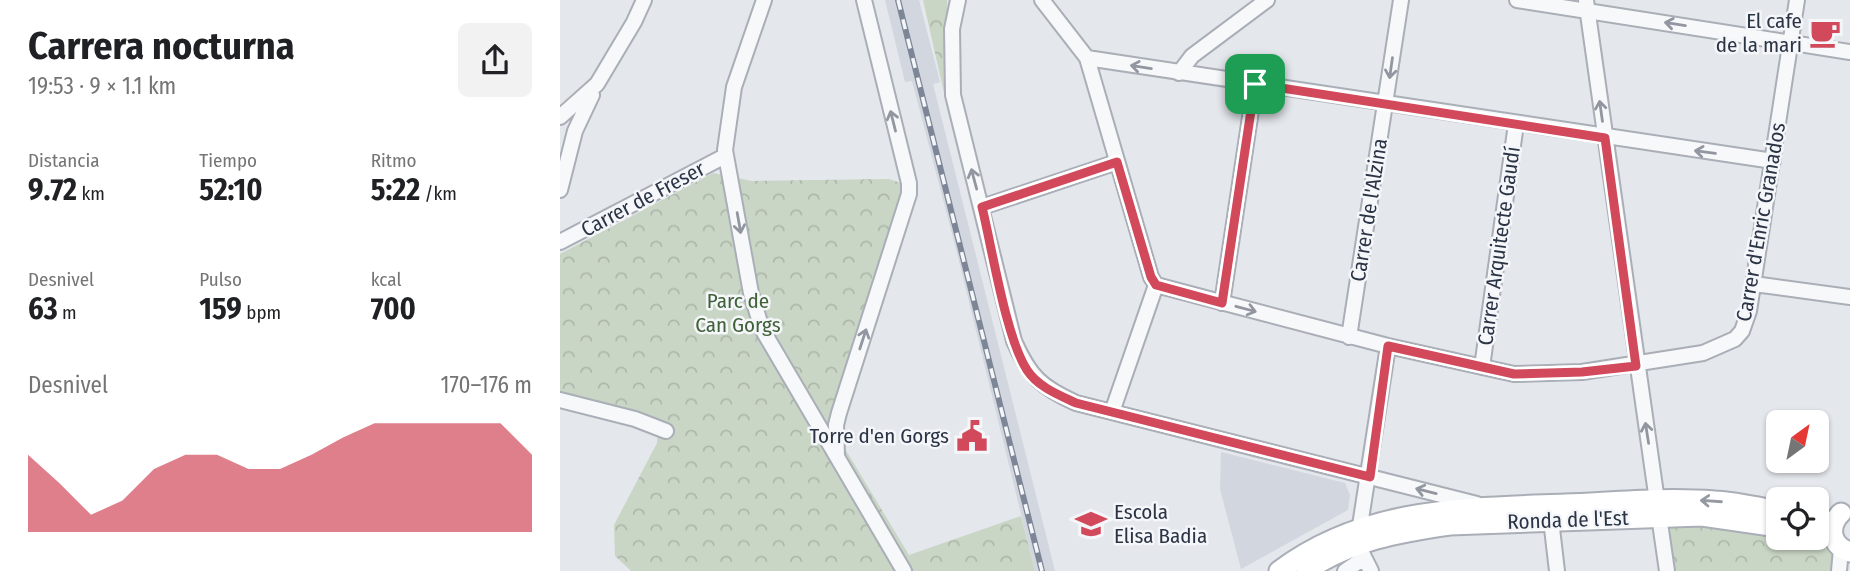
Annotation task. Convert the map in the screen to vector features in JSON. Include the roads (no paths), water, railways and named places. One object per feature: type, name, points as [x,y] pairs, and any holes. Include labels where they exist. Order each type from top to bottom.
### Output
[{"type":"street","points":[[560,191],[575,131],[597,84],[635,22],[644,0]]},
{"type":"street","points":[[764,0],[734,87],[728,116],[725,156],[751,293],[762,329],[904,571]]},
{"type":"street","points":[[837,457],[836,425],[909,194],[909,183],[864,0]]},
{"type":"street","name":"Ronda de l'Est","points":[[958,0],[951,29],[953,95],[1014,341],[1027,370],[1058,395],[1076,403],[1492,507]]},
{"type":"street","points":[[1042,0],[1087,58],[1151,277],[1156,285],[1349,337],[1514,374],[1538,375],[1636,366]]},
{"type":"street","points":[[1179,73],[1192,56],[1267,0]]},
{"type":"street","name":"Carrer de l'Alzina","points":[[1349,337],[1401,0]]},
{"type":"street","points":[[1517,0],[1587,6],[1850,52]]},
{"type":"street","name":"Carrer d'Enric Granados","points":[[1636,366],[1703,353],[1735,339],[1742,331],[1754,285],[1797,0]]},
{"type":"street","points":[[1587,6],[1667,571]]},
{"type":"street","points":[[1087,58],[1605,138],[1773,161]]},
{"type":"street","points":[[560,117],[597,84]]},
{"type":"street","points":[[1222,303],[1255,84]]},
{"type":"street","name":"Carrer Arquitecte Gaudí","points":[[1482,367],[1516,124]]},
{"type":"street","name":"Carrer de Freser","points":[[560,242],[725,156]]},
{"type":"street","points":[[982,207],[1117,162]]},
{"type":"street","points":[[1112,412],[1156,285]]},
{"type":"street","points":[[1754,285],[1850,297]]},
{"type":"street","points":[[1345,571],[1362,547],[1388,346]]},
{"type":"street","points":[[560,400],[635,419],[666,431]]},
{"type":"street","points":[[806,406],[830,419],[842,404]]},
{"type":"street","name":"Ronda de l'Est","points":[[1362,547],[1409,530],[1450,525],[1551,520],[1719,501],[1766,508]]},
{"type":"street","name":"Ronda de l'Est","points":[[1362,547],[1406,515],[1492,507],[1658,508],[1766,525]]},
{"type":"street","points":[[1829,518],[1846,511]]},
{"type":"street","points":[[1839,571],[1843,549],[1832,528],[1846,511]]},
{"type":"street","points":[[1551,520],[1557,571]]},
{"type":"street","points":[[1279,571],[1308,551],[1362,547]]},
{"type":"street","points":[[1307,571],[1362,547]]},
{"type":"railway","points":[[898,0],[1042,571]]},
{"type":"place","name":"El cafe de la mari","points":[[1825,33]]},
{"type":"place","name":"Torre d'en Gorgs","points":[[972,436]]},
{"type":"place","name":"Escola Elisa Badia","points":[[1091,524]]},
{"type":"park label","name":"Parc de Can Gorgs","points":[[738,313]]}]
